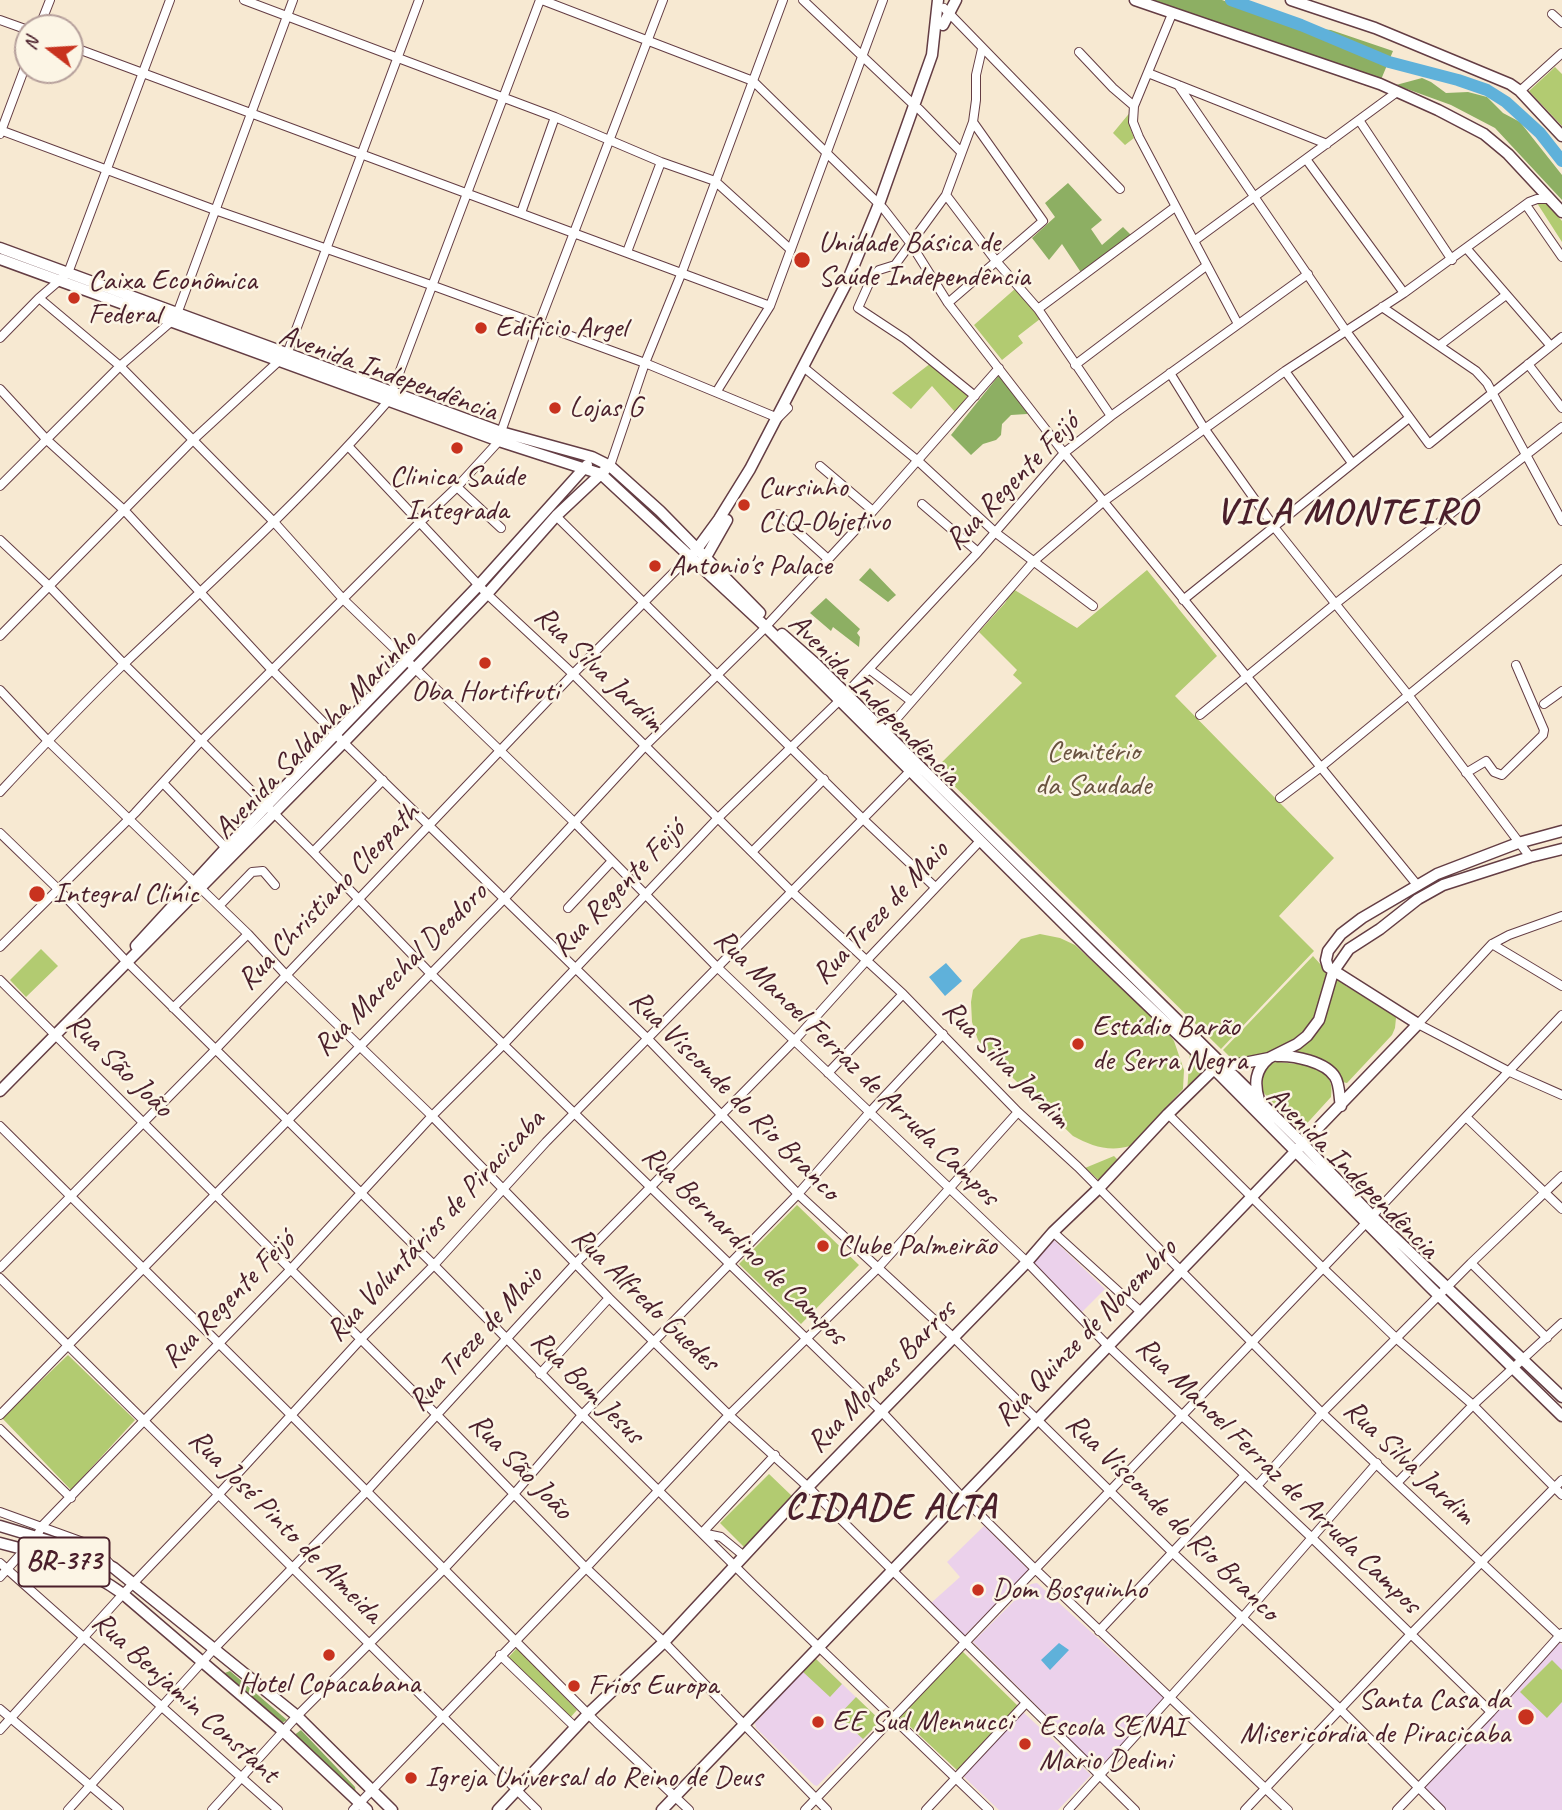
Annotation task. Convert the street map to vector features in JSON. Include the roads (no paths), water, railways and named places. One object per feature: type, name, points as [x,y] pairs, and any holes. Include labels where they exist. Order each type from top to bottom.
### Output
[{"type":"main road","points":[[944,5],[956,0]]},
{"type":"main road","points":[[1135,0],[1397,92],[1484,134],[1508,154],[1562,212]]},
{"type":"main road","points":[[1291,0],[1408,41],[1487,73],[1520,91],[1562,136]]},
{"type":"main road","points":[[916,107],[937,58],[944,5]]},
{"type":"main road","points":[[689,557],[702,553],[756,470],[852,282],[916,107],[944,5]]},
{"type":"main road","points":[[702,553],[777,418],[847,282],[881,206]]},
{"type":"main road","name":"Avenida Independência","points":[[0,248],[64,277]]},
{"type":"main road","name":"Avenida Independência","points":[[0,259],[64,277],[585,468],[606,470],[689,557],[768,625],[1068,913],[1443,1292],[1518,1363],[1562,1397]]},
{"type":"main road","name":"Avenida Independência","points":[[391,396],[471,430],[592,457],[702,553],[768,625]]},
{"type":"main road","name":"Avenida Saldanha Marinho","points":[[483,590],[592,457]]},
{"type":"main road","name":"Avenida Saldanha Marinho","points":[[0,1091],[409,665],[556,516],[606,470]]},
{"type":"main road","points":[[689,557],[700,559],[744,596]]},
{"type":"main road","name":"Avenida Independência","points":[[843,697],[885,732],[980,841],[1219,1068],[1260,1103],[1300,1148]]},
{"type":"main road","name":"Avenida Saldanha Marinho","points":[[198,886],[226,848],[269,811]]},
{"type":"main road","points":[[1418,1024],[1333,972],[1326,960],[1334,942],[1362,918],[1437,874],[1518,843],[1562,831]]},
{"type":"main road","points":[[980,841],[993,844],[1056,906],[1068,913]]},
{"type":"main road","points":[[1260,1103],[1256,1087],[1259,1068],[1270,1057],[1297,1044],[1319,1020],[1333,972],[1349,949],[1433,890],[1461,878],[1562,849]]},
{"type":"main road","points":[[1433,890],[1437,874]]},
{"type":"main road","points":[[1387,923],[1418,886]]},
{"type":"main road","name":"Rua Quinze de Novembro","points":[[662,1810],[1418,1024]]},
{"type":"main road","points":[[1219,1068],[1270,1057],[1294,1057],[1328,1069],[1338,1083],[1341,1106]]},
{"type":"main road","name":"Rua Moraes Barros","points":[[498,1810],[589,1713],[664,1642],[808,1487],[1053,1232],[1099,1188],[1168,1114],[1219,1068]]},
{"type":"main road","name":"Avenida Independência","points":[[1518,1363],[1562,1416]]},
{"type":"main road","name":"BR-373","points":[[0,1526],[40,1531],[114,1568],[296,1716],[392,1810]]},
{"type":"main road","name":"BR-373","points":[[0,1543],[79,1567],[123,1594],[283,1731],[360,1808]]},
{"type":"street","points":[[0,338],[64,277],[144,73],[168,4],[177,0]]},
{"type":"street","points":[[244,0],[503,97],[661,162],[715,181],[790,249]]},
{"type":"street","points":[[0,486],[120,366],[175,317],[293,0]]},
{"type":"street","points":[[0,636],[194,439],[283,357],[419,0]]},
{"type":"street","points":[[0,792],[124,664],[349,447],[391,396],[541,0],[753,81],[881,206],[911,244],[948,303],[1063,453],[1418,886]]},
{"type":"street","points":[[0,947],[164,784],[201,742],[342,599],[457,487],[500,436],[539,324],[663,0]]},
{"type":"street","points":[[606,470],[783,0]]},
{"type":"street","points":[[803,0],[961,152]]},
{"type":"street","points":[[717,391],[770,306],[883,0]]},
{"type":"street","points":[[944,5],[982,49],[1120,189]]},
{"type":"street","points":[[1172,14],[1134,106],[1133,122],[1238,324]]},
{"type":"street","points":[[1552,14],[1562,23]]},
{"type":"street","points":[[975,396],[905,339],[858,308],[879,270],[895,265],[946,195],[972,122],[976,100],[976,75],[982,49]]},
{"type":"street","points":[[84,51],[770,306]]},
{"type":"street","points":[[1079,52],[1134,106]]},
{"type":"street","points":[[1520,91],[1562,53]]},
{"type":"street","points":[[1148,72],[1327,144]]},
{"type":"street","points":[[18,84],[0,131],[645,363],[777,418],[782,417],[788,408]]},
{"type":"street","points":[[1178,85],[1346,331],[1429,444],[1562,337]]},
{"type":"street","points":[[1194,241],[1397,92]]},
{"type":"street","points":[[521,213],[555,117]]},
{"type":"street","points":[[1359,120],[1451,260]]},
{"type":"street","points":[[948,303],[1043,221],[972,122]]},
{"type":"street","points":[[1306,159],[1404,293]]},
{"type":"street","points":[[627,252],[661,162]]},
{"type":"street","points":[[946,195],[996,261],[1038,309],[1111,416]]},
{"type":"street","points":[[885,732],[1034,561],[1103,502],[1285,371],[1404,293],[1526,205],[1537,199],[1549,199]]},
{"type":"street","points":[[1526,205],[1562,257]]},
{"type":"street","points":[[1038,309],[1175,207]]},
{"type":"street","points":[[1467,249],[1550,345]]},
{"type":"street","points":[[1075,365],[1206,266]]},
{"type":"street","name":"Rua Regente Feijó","points":[[0,1577],[71,1498],[644,894],[717,818],[843,697],[996,533],[1063,453],[1308,274]]},
{"type":"street","points":[[1440,345],[1506,295]]},
{"type":"street","name":"Rua Manoel Ferraz de Arruda Campos","points":[[39,298],[120,366],[194,439],[274,522],[342,599],[409,665],[575,823],[717,967],[1027,1262],[1108,1346],[1183,1414],[1492,1712]]},
{"type":"street","points":[[1382,307],[1476,371],[1494,393],[1562,521]]},
{"type":"street","points":[[1528,364],[1562,408]]},
{"type":"street","name":"Rua Marechal Deodoro","points":[[0,1415],[287,1118],[503,900],[645,746],[768,625],[873,512],[999,368]]},
{"type":"street","points":[[807,370],[917,460],[996,533],[1093,606]]},
{"type":"street","points":[[1285,371],[1352,463]]},
{"type":"street","points":[[1170,373],[1204,428],[1275,528],[1409,696],[1530,857]]},
{"type":"street","name":"Rua Visconde do Rio Branco","points":[[0,389],[47,440],[125,511],[272,670],[340,739],[647,1038],[798,1194],[954,1338],[1441,1810]]},
{"type":"street","points":[[1183,600],[1409,418]]},
{"type":"street","points":[[1200,715],[1335,604],[1562,427]]},
{"type":"street","name":"Rua Silva Jardim","points":[[349,447],[483,590],[572,674],[791,891],[903,994],[1017,1112],[1099,1188],[1322,1413],[1561,1636]]},
{"type":"street","points":[[820,466],[873,512]]},
{"type":"street","points":[[457,487],[502,528]]},
{"type":"street","points":[[922,504],[978,552]]},
{"type":"street","points":[[778,514],[828,559]]},
{"type":"street","points":[[556,516],[935,887]]},
{"type":"street","name":"Rua Bernardino de Campos","points":[[0,540],[49,586],[430,973],[882,1412],[961,1497],[1288,1810]]},
{"type":"street","name":"Rua Christiano Cleopath","points":[[0,1268],[215,1050],[572,674],[689,557]]},
{"type":"street","points":[[1280,798],[1409,696],[1562,569]]},
{"type":"street","points":[[1466,774],[1486,761],[1494,772],[1502,775],[1544,736],[1544,730],[1516,665]]},
{"type":"street","points":[[869,669],[911,701]]},
{"type":"street","name":"Rua Alfredo Guedes","points":[[0,690],[48,741],[432,1116],[609,1298],[729,1415],[808,1487],[1135,1810]]},
{"type":"street","points":[[1544,704],[1562,691]]},
{"type":"street","name":"Rua Voluntários de Piracicaba","points":[[0,1730],[290,1414],[435,1265],[573,1113],[914,767]]},
{"type":"street","points":[[752,852],[824,779]]},
{"type":"street","points":[[313,852],[383,780]]},
{"type":"street","points":[[164,784],[226,848]]},
{"type":"street","name":"Rua Bom Jesus","points":[[0,833],[58,888],[215,1050],[435,1265],[540,1374],[989,1810]]},
{"type":"street","name":"Rua Treze de Maio","points":[[68,1810],[213,1650],[295,1568],[575,1264],[794,1041],[980,841]]},
{"type":"street","points":[[568,908],[612,861]]},
{"type":"street","points":[[219,906],[258,870],[263,871],[275,885]]},
{"type":"street","name":"Rua Quinze de Novembro","points":[[1418,1024],[1492,944],[1562,916]]},
{"type":"street","points":[[173,1008],[248,934]]},
{"type":"street","points":[[1492,944],[1562,986]]},
{"type":"street","name":"Rua São João","points":[[0,981],[437,1415],[586,1568],[664,1642],[827,1810]]},
{"type":"street","points":[[828,1073],[903,994]]},
{"type":"street","points":[[805,1810],[1562,1015]]},
{"type":"street","points":[[1418,1024],[1510,1072],[1562,1095]]},
{"type":"street","points":[[212,1810],[296,1716],[443,1570],[514,1494],[582,1415],[798,1194],[943,1034]]},
{"type":"street","points":[[360,1808],[371,1790],[586,1568],[729,1415],[805,1337],[877,1269],[1017,1112]]},
{"type":"street","points":[[1168,1114],[1323,1268],[1397,1339],[1473,1405],[1562,1495]]},
{"type":"street","points":[[1466,1117],[1562,1209]]},
{"type":"street","points":[[0,1126],[443,1570],[689,1810]]},
{"type":"street","points":[[1257,1486],[1322,1413],[1562,1176]]},
{"type":"street","points":[[1053,1232],[1141,1312]]},
{"type":"street","points":[[1471,1263],[1547,1338]]},
{"type":"street","name":"Rua José Pinto de Almeida","points":[[0,1278],[537,1810]]},
{"type":"street","points":[[540,1374],[609,1298]]},
{"type":"street","points":[[1398,1482],[1473,1405],[1562,1323]]},
{"type":"street","points":[[0,1429],[71,1498]]},
{"type":"street","points":[[702,1533],[775,1455]]},
{"type":"street","points":[[1068,1810],[1242,1618],[1377,1463]]},
{"type":"street","points":[[1099,1631],[1245,1475]]},
{"type":"street","points":[[1245,1810],[1411,1634],[1562,1480]]},
{"type":"street","points":[[0,1512],[40,1531]]},
{"type":"street","points":[[702,1533],[721,1537],[744,1556]]},
{"type":"street","name":"Rua Benjamin Constant","points":[[0,1563],[278,1810]]},
{"type":"street","points":[[1397,1810],[1561,1636]]},
{"type":"street","points":[[500,1655],[576,1728]]},
{"type":"street","points":[[926,1810],[1026,1703]]},
{"type":"street","points":[[0,1709],[119,1810]]},
{"type":"water","points":[[946,963],[962,981],[945,996],[929,977]]},
{"type":"water","points":[[1059,1643],[1069,1650],[1050,1670],[1041,1660]]},
{"type":"waterway","points":[[1231,0],[1301,25],[1389,62],[1487,90],[1506,102],[1540,133],[1562,161]]},
{"type":"place","name":"Unidade Básica de Saúde Independência","points":[[802,260]]},
{"type":"place","name":"Caixa Econômica Federal","points":[[74,298]]},
{"type":"place","name":"Edificio Argel","points":[[481,328]]},
{"type":"place","name":"Lojas G","points":[[555,408]]},
{"type":"place","name":"Clinica Saúde Integrada","points":[[457,448]]},
{"type":"place","name":"Cursinho CLQ-Objetivo","points":[[744,505]]},
{"type":"place","name":"Antonio's Palace","points":[[655,566]]},
{"type":"place","name":"Oba Hortifruti","points":[[485,663]]},
{"type":"place","name":"Integral Clinic","points":[[37,894]]},
{"type":"place","name":"Estádio Barão de Serra Negra","points":[[1078,1044]]},
{"type":"place","name":"Clube Palmeirão","points":[[823,1246]]},
{"type":"place","name":"Dom Bosquinho","points":[[978,1590]]},
{"type":"place","name":"Hotel Copacabana","points":[[329,1655]]},
{"type":"place","name":"Frios Europa","points":[[574,1686]]},
{"type":"place","name":"Santa Casa da Misericórdia de Piracicaba","points":[[1526,1717]]},
{"type":"place","name":"EE Sud Mennucci","points":[[818,1722]]},
{"type":"place","name":"Escola SENAI Mario Dedini","points":[[1025,1744]]},
{"type":"place","name":"Igreja Universal do Reino de Deus","points":[[411,1778]]},
{"type":"district","name":"VILA MONTEIRO","points":[[1347,513]]},
{"type":"district","name":"CIDADE ALTA","points":[[891,1508]]},
{"type":"park label","name":"Cemitério da Saudade","points":[[1093,769]]}]
